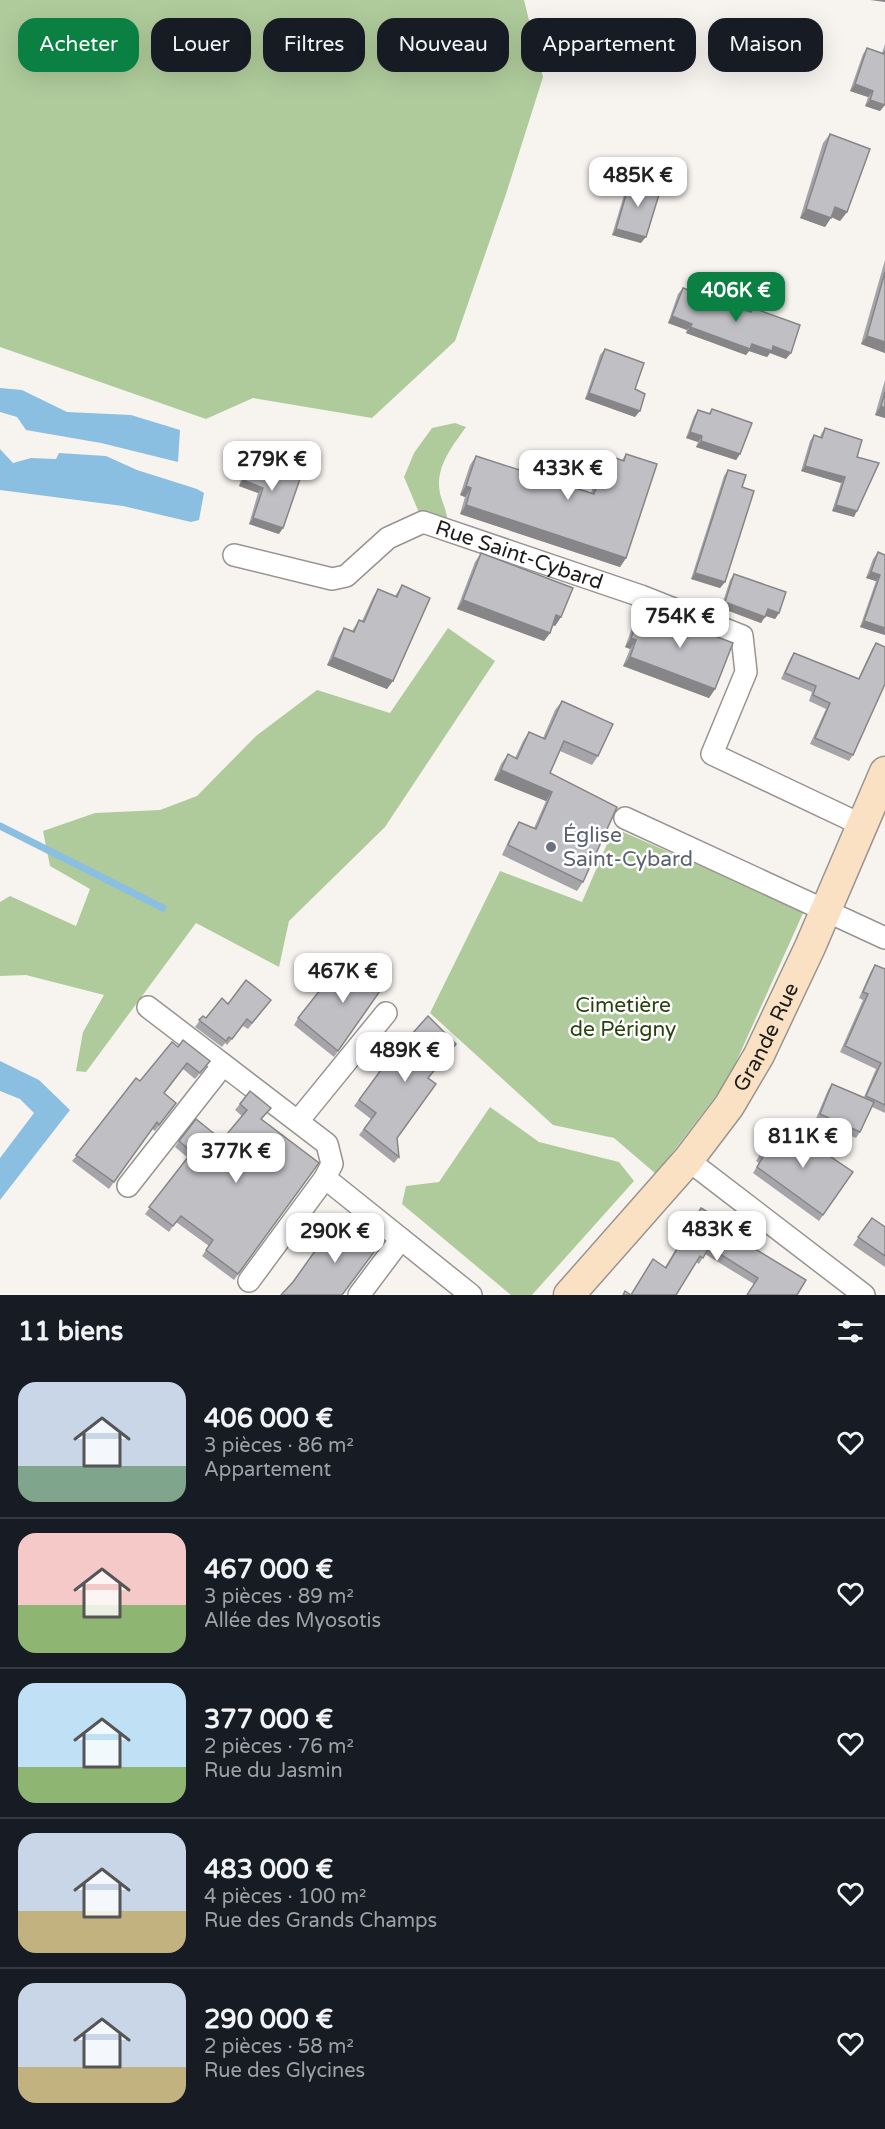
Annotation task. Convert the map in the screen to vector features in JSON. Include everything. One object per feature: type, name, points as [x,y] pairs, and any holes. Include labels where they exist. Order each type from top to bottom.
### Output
[{"type":"street","name":"Rue Saint-Cybard","points":[[234,555],[332,579],[346,576],[388,538],[423,522],[641,596],[742,636],[746,672],[712,754],[862,825]]},
{"type":"street","name":"Grande Rue","points":[[569,1295],[688,1160],[729,1106],[759,1054],[826,911],[885,772]]},
{"type":"street","points":[[625,818],[885,938]]},
{"type":"street","points":[[148,1007],[327,1144],[332,1164],[325,1178],[249,1281]]},
{"type":"street","points":[[298,1121],[386,1013]]},
{"type":"street","points":[[128,1186],[223,1065]]},
{"type":"street","points":[[688,1160],[841,1289],[864,1295]]},
{"type":"street","points":[[325,1178],[471,1295]]},
{"type":"street","points":[[359,1295],[401,1239]]},
{"type":"green space","points":[[0,0],[524,0],[528,18],[521,18],[521,72],[542,72],[543,77],[506,194],[455,341],[372,418],[253,398],[206,419],[0,347]]},
{"type":"green space","points":[[455,423],[466,427],[445,460],[439,478],[441,497],[447,516],[447,530],[423,522],[404,477],[414,453],[432,428]]},
{"type":"green space","points":[[448,628],[495,661],[385,827],[289,921],[279,967],[196,923],[86,1072],[76,1071],[83,1032],[104,995],[26,975],[0,976],[0,902],[10,896],[76,926],[90,889],[50,866],[43,831],[95,813],[160,810],[197,796],[256,736],[317,690],[390,713]]},
{"type":"green space","name":"Cimetière de Périgny","points":[[614,828],[804,911],[728,1080],[656,1174],[614,1138],[553,1125],[430,1013],[500,871],[582,902]]},
{"type":"green space","points":[[490,1107],[539,1142],[619,1162],[634,1181],[532,1295],[511,1295],[402,1204],[406,1186],[439,1182]]},
{"type":"water","points":[[0,388],[22,390],[67,412],[131,415],[180,430],[178,462],[101,443],[26,430],[17,417],[0,412]]},
{"type":"water","points":[[0,449],[13,463],[31,458],[56,459],[59,453],[106,456],[137,470],[204,493],[199,520],[191,522],[123,506],[0,490]]},
{"type":"water","points":[[0,1061],[39,1080],[70,1110],[0,1200],[0,1158],[34,1113],[20,1099],[0,1091]]},
{"type":"building","points":[[867,48],[884,54],[885,51],[885,105],[870,100],[873,91],[855,84]]},
{"type":"building","points":[[830,134],[870,149],[847,212],[835,207],[831,218],[806,209]]},
{"type":"building","points":[[631,178],[661,188],[646,237],[616,229]]},
{"type":"building","points":[[885,272],[885,342],[867,336]]},
{"type":"building","points":[[683,288],[751,312],[753,308],[800,325],[791,353],[773,346],[772,351],[752,344],[750,349],[690,327],[692,324],[672,316]]},
{"type":"building","points":[[605,349],[644,363],[635,389],[645,394],[640,411],[589,393]]},
{"type":"building","points":[[885,392],[885,408],[881,406]]},
{"type":"building","points":[[712,409],[752,423],[740,454],[701,441],[702,436],[690,432],[698,410],[710,414]]},
{"type":"building","points":[[825,428],[862,440],[857,457],[879,463],[857,511],[836,505],[845,477],[805,466],[814,435],[822,438]]},
{"type":"building","points":[[626,454],[657,464],[626,558],[466,505],[471,488],[466,486],[476,456],[594,494],[607,455],[624,461]]},
{"type":"building","points":[[250,459],[301,476],[283,528],[253,518],[263,488],[243,480]]},
{"type":"building","points":[[728,470],[746,475],[742,487],[754,491],[725,582],[695,573]]},
{"type":"building","points":[[878,552],[885,555],[885,628],[864,621],[880,575],[871,572]]},
{"type":"building","points":[[481,553],[573,588],[561,617],[556,615],[550,633],[463,600]]},
{"type":"building","points":[[734,574],[786,592],[779,613],[768,609],[765,617],[725,602]]},
{"type":"building","points":[[402,585],[430,598],[393,681],[333,657],[344,628],[354,632],[359,620],[364,622],[378,589],[397,597]]},
{"type":"building","points":[[642,608],[733,643],[715,689],[630,657],[636,640],[631,638]]},
{"type":"building","points":[[876,643],[885,647],[885,684],[853,755],[815,738],[830,703],[813,695],[816,686],[785,673],[794,653],[859,679]]},
{"type":"building","points":[[562,701],[613,724],[598,756],[564,741],[550,773],[617,807],[583,882],[508,845],[519,822],[536,829],[552,792],[501,770],[508,754],[517,759],[529,732],[545,739]]},
{"type":"building","points":[[358,959],[387,981],[338,1051],[298,1018],[332,975],[341,983]]},
{"type":"building","points":[[875,965],[885,969],[885,1105],[866,1096],[881,1063],[845,1046],[868,994],[863,992]]},
{"type":"building","points":[[246,980],[271,1000],[252,1023],[247,1019],[232,1039],[229,1037],[226,1041],[199,1020],[203,1016],[206,1018],[222,998],[228,1004]]},
{"type":"building","points":[[428,1016],[456,1044],[428,1078],[436,1084],[397,1138],[399,1157],[364,1129],[376,1113],[359,1100],[386,1063]]},
{"type":"building","points":[[183,1040],[210,1061],[200,1073],[187,1063],[164,1093],[176,1103],[159,1125],[157,1122],[114,1182],[76,1155],[136,1078],[140,1081],[172,1042],[178,1047]]},
{"type":"building","points":[[832,1084],[874,1102],[860,1132],[820,1114]]},
{"type":"building","points":[[250,1091],[271,1108],[261,1119],[319,1163],[238,1274],[206,1250],[213,1240],[181,1216],[173,1226],[149,1207],[192,1152],[179,1141],[196,1119],[222,1140],[247,1110],[240,1104]]},
{"type":"building","points":[[781,1123],[853,1172],[823,1215],[757,1167],[763,1157],[760,1155]]},
{"type":"building","points":[[701,1208],[738,1230],[734,1236],[806,1280],[797,1295],[747,1295],[758,1278],[709,1247],[703,1258],[700,1256],[676,1295],[631,1295],[653,1259],[666,1268]]},
{"type":"building","points":[[872,1218],[885,1227],[885,1256],[858,1237]]},
{"type":"building","points":[[350,1222],[380,1244],[342,1295],[281,1295],[325,1237],[334,1243]]},
{"type":"waterway","points":[[0,826],[163,908]]},
{"type":"place","name":"Église Saint-Cybard","points":[[551,847]]}]
